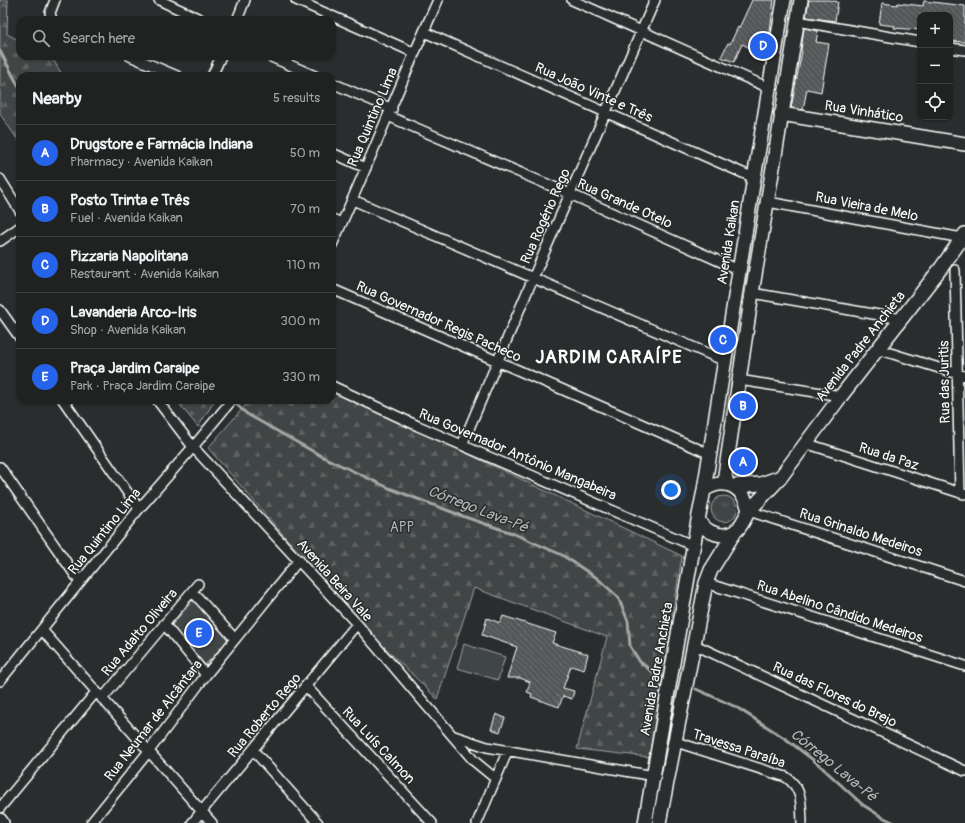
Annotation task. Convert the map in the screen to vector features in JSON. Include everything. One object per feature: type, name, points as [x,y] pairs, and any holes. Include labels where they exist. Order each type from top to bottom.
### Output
[{"type":"street","points":[[51,16],[50,13],[55,0]]},
{"type":"street","points":[[159,0],[193,16]]},
{"type":"street","points":[[238,16],[245,0]]},
{"type":"street","points":[[296,0],[332,16]]},
{"type":"street","name":"Rua Quintino Lima","points":[[336,236],[353,200],[438,0]]},
{"type":"street","points":[[572,0],[769,88]]},
{"type":"street","name":"Rua Rogério Rego","points":[[462,445],[533,278],[655,0]]},
{"type":"street","name":"Avenida Kaikan","points":[[704,490],[784,0]]},
{"type":"street","points":[[749,511],[743,495],[737,488],[730,485],[725,475],[752,293],[801,0]]},
{"type":"street","points":[[336,18],[415,53]]},
{"type":"street","points":[[797,21],[917,41]]},
{"type":"street","name":"Rua João Vinte e Três","points":[[424,32],[754,178]]},
{"type":"street","points":[[953,48],[965,50]]},
{"type":"street","points":[[139,60],[168,72]]},
{"type":"street","points":[[214,72],[219,60]]},
{"type":"street","points":[[278,60],[306,72]]},
{"type":"street","name":"Rua Grande Otelo","points":[[336,85],[390,113],[740,270]]},
{"type":"street","points":[[765,111],[781,114]]},
{"type":"street","name":"Rua Vinhático","points":[[781,114],[965,144]]},
{"type":"street","points":[[336,155],[366,168]]},
{"type":"street","points":[[0,179],[16,205]]},
{"type":"street","points":[[353,200],[725,361]]},
{"type":"street","name":"Rua Vieira de Melo","points":[[768,202],[963,236]]},
{"type":"street","points":[[336,221],[342,223]]},
{"type":"street","points":[[0,241],[16,230]]},
{"type":"street","name":"Avenida Padre Anchieta","points":[[659,823],[676,742],[693,644],[706,583],[712,570],[749,511],[780,478],[841,396],[941,268],[963,236]]},
{"type":"street","points":[[941,268],[965,273]]},
{"type":"street","name":"Rua das Juritis","points":[[955,270],[961,375],[962,494]]},
{"type":"street","name":"Rua Governador Regis Pacheco","points":[[336,291],[710,454]]},
{"type":"street","points":[[752,293],[902,319]]},
{"type":"street","points":[[0,310],[16,332]]},
{"type":"street","points":[[877,350],[961,375]]},
{"type":"street","points":[[739,380],[841,396]]},
{"type":"street","name":"Rua Governador Antônio Mangabeira","points":[[336,388],[418,426],[694,546]]},
{"type":"street","points":[[66,404],[139,509]]},
{"type":"street","name":"Avenida Beira Vale","points":[[160,404],[193,447],[357,624],[474,761],[496,779]]},
{"type":"street","name":"Rua Quintino Lima","points":[[0,681],[139,509],[229,404]]},
{"type":"street","name":"Rua da Paz","points":[[805,443],[962,494]]},
{"type":"street","points":[[0,467],[80,582]]},
{"type":"street","points":[[704,490],[716,483],[730,485],[761,484],[780,478]]},
{"type":"street","name":"Avenida Padre Anchieta","points":[[645,823],[704,490]]},
{"type":"street","name":"Rua Grinaldo Medeiros","points":[[749,511],[965,581]]},
{"type":"street","points":[[698,520],[705,528],[714,533],[728,534],[736,530]]},
{"type":"street","name":"Rua Neumar de Alcântara","points":[[91,823],[149,752],[206,675],[299,560]]},
{"type":"street","name":"Rua Abelino Cândido Medeiros","points":[[706,583],[965,666]]},
{"type":"street","name":"Rua Adalto Oliveira","points":[[0,808],[198,584]]},
{"type":"street","points":[[192,592],[235,639]]},
{"type":"street","points":[[164,624],[206,675]]},
{"type":"street","name":"Rua Roberto Rego","points":[[192,823],[357,624]]},
{"type":"street","points":[[42,630],[212,823]]},
{"type":"street","name":"Rua das Flores do Brejo","points":[[693,644],[965,770]]},
{"type":"street","name":"Rua Luís Calmon","points":[[306,686],[432,823]]},
{"type":"street","points":[[452,736],[478,745],[654,776]]},
{"type":"street","name":"Travessa Paraíba","points":[[676,742],[778,774],[793,783],[798,790],[802,823]]},
{"type":"street","points":[[253,750],[318,823]]},
{"type":"street","points":[[478,823],[508,750]]},
{"type":"green space","points":[[0,0],[8,0],[7,34],[16,39],[16,60],[53,60],[61,72],[16,72],[16,137],[0,114]]},
{"type":"green space","name":"APP","points":[[336,391],[682,556],[649,757],[577,749],[607,637],[474,588],[437,699],[358,621],[208,448],[246,404],[336,404]]},
{"type":"green space","points":[[179,404],[212,404],[198,427]]},
{"type":"green space","points":[[724,496],[733,500],[737,509],[733,518],[724,522],[715,518],[711,509],[715,500]]},
{"type":"green space","points":[[194,599],[228,640],[205,665],[171,626]]},
{"type":"green space","points":[[464,644],[505,657],[498,680],[457,668]]},
{"type":"building","points":[[752,0],[774,0],[769,39],[765,38],[758,52],[742,44],[734,62],[721,57],[728,43],[730,44],[738,27],[739,28]]},
{"type":"building","points":[[809,0],[830,0],[838,2],[835,21],[806,17]]},
{"type":"building","points":[[924,1],[965,6],[965,42],[953,41],[953,12],[917,12],[917,30],[894,28],[895,26],[879,24],[882,3],[923,6]]},
{"type":"building","points":[[804,28],[818,31],[816,42],[829,44],[821,92],[807,89],[803,110],[791,108],[802,51]]},
{"type":"building","points":[[503,616],[556,633],[552,643],[588,654],[584,670],[571,666],[563,688],[574,691],[572,699],[563,696],[559,707],[531,697],[532,694],[527,692],[530,682],[520,678],[507,678],[517,647],[482,635],[487,618],[500,623]]},
{"type":"building","points":[[496,714],[505,718],[500,732],[491,729]]},
{"type":"waterway","name":"Córrego Lava-Pé","points":[[0,51],[16,81]]},
{"type":"waterway","name":"Córrego Lava-Pé","points":[[237,405],[247,414],[323,457],[389,488],[512,533],[562,555],[597,578],[618,597],[628,621],[630,646],[640,662],[654,673],[665,677]]},
{"type":"waterway","name":"Córrego Lava-Pé","points":[[696,689],[736,707],[786,739],[817,763],[863,805],[895,823]]},
{"type":"place","name":"Lavanderia Arco-Iris","points":[[763,46]]},
{"type":"place","name":"Pizzaria Napolitana","points":[[723,340]]},
{"type":"place","name":"Posto Trinta e Três","points":[[743,406]]},
{"type":"place","name":"Drugstore e Farmácia Indiana","points":[[743,462]]},
{"type":"place","name":"Praça Jardim Caraipe","points":[[199,633]]},
{"type":"district","name":"JARDIM CARAÍPE","points":[[609,357]]}]
